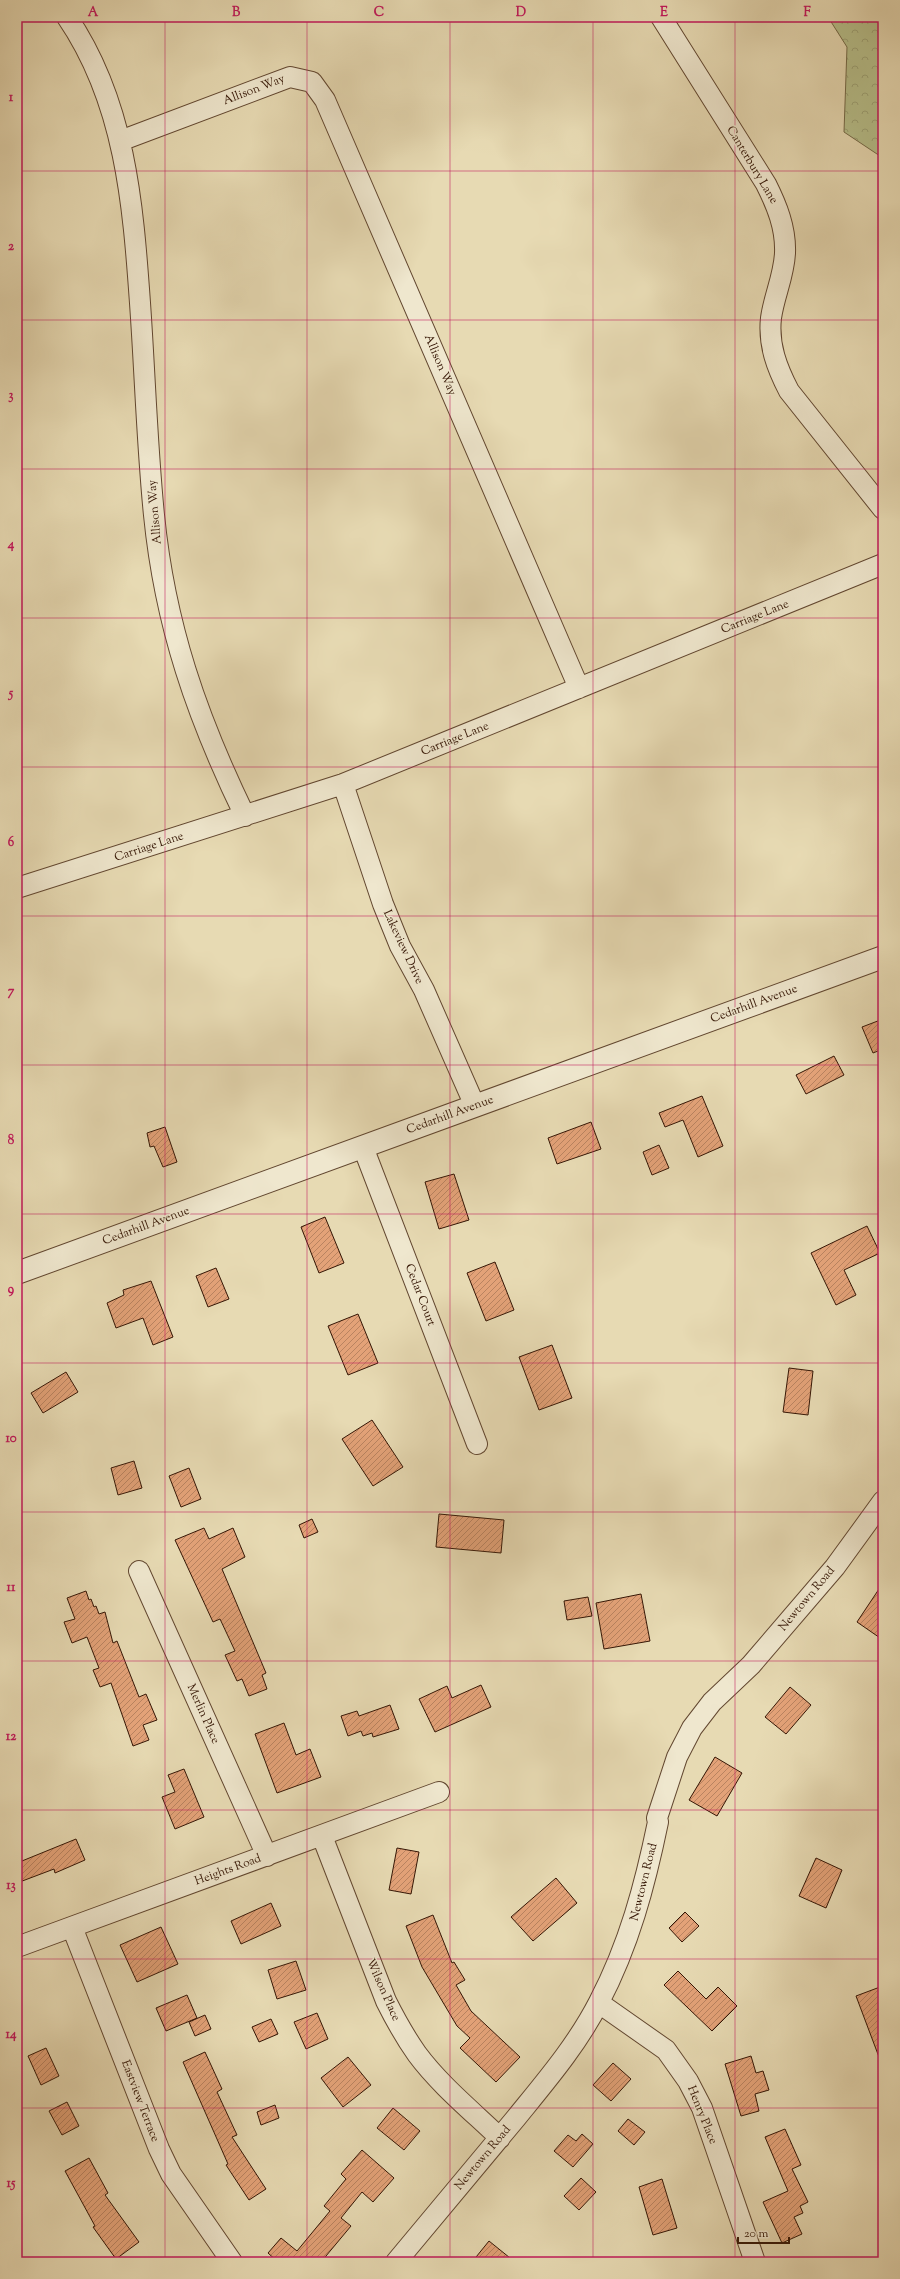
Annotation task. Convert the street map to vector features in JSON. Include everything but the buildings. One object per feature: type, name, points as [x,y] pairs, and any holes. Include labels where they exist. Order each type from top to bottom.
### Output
[{"type":"street","points":[[67,17],[88,53],[108,95],[120,141]]},
{"type":"street","name":"Canterbury Lane","points":[[661,17],[766,184],[777,206],[783,227],[785,252],[783,274],[771,317],[771,330],[773,352],[779,373],[789,391],[883,508]]},
{"type":"street","name":"Allison Way","points":[[245,816],[216,756],[192,692],[169,611],[158,549],[154,515],[135,235],[128,180],[120,141],[290,77],[312,82],[328,107],[579,688]]},
{"type":"street","name":"Carriage Lane","points":[[17,888],[343,784],[883,564]]},
{"type":"street","name":"Lakeview Drive","points":[[343,784],[392,925],[424,990],[475,1106]]},
{"type":"street","name":"Cedarhill Avenue","points":[[17,1273],[883,957]]},
{"type":"street","name":"Cedar Court","points":[[363,1147],[477,1444]]},
{"type":"street","name":"Newtown Road","points":[[396,2262],[560,2065],[599,2003],[618,1963],[634,1922],[646,1880],[658,1822],[657,1818],[665,1788],[677,1757],[692,1728],[712,1702],[751,1665],[835,1567],[883,1501]]},
{"type":"street","name":"Merlin Place","points":[[139,1571],[267,1856]]},
{"type":"street","name":"Heights Road","points":[[17,1947],[439,1792]]},
{"type":"street","name":"Wilson Place","points":[[322,1836],[386,2001],[398,2024],[417,2054],[437,2078],[500,2138]]},
{"type":"street","name":"Eastview Terrace","points":[[72,1927],[159,2149],[171,2174],[232,2262]]},
{"type":"street","name":"Henry Place","points":[[599,2003],[666,2050],[688,2081],[702,2108],[755,2262]]},
{"type":"green space","points":[[828,17],[883,17],[883,158],[844,132],[847,47]]}]
